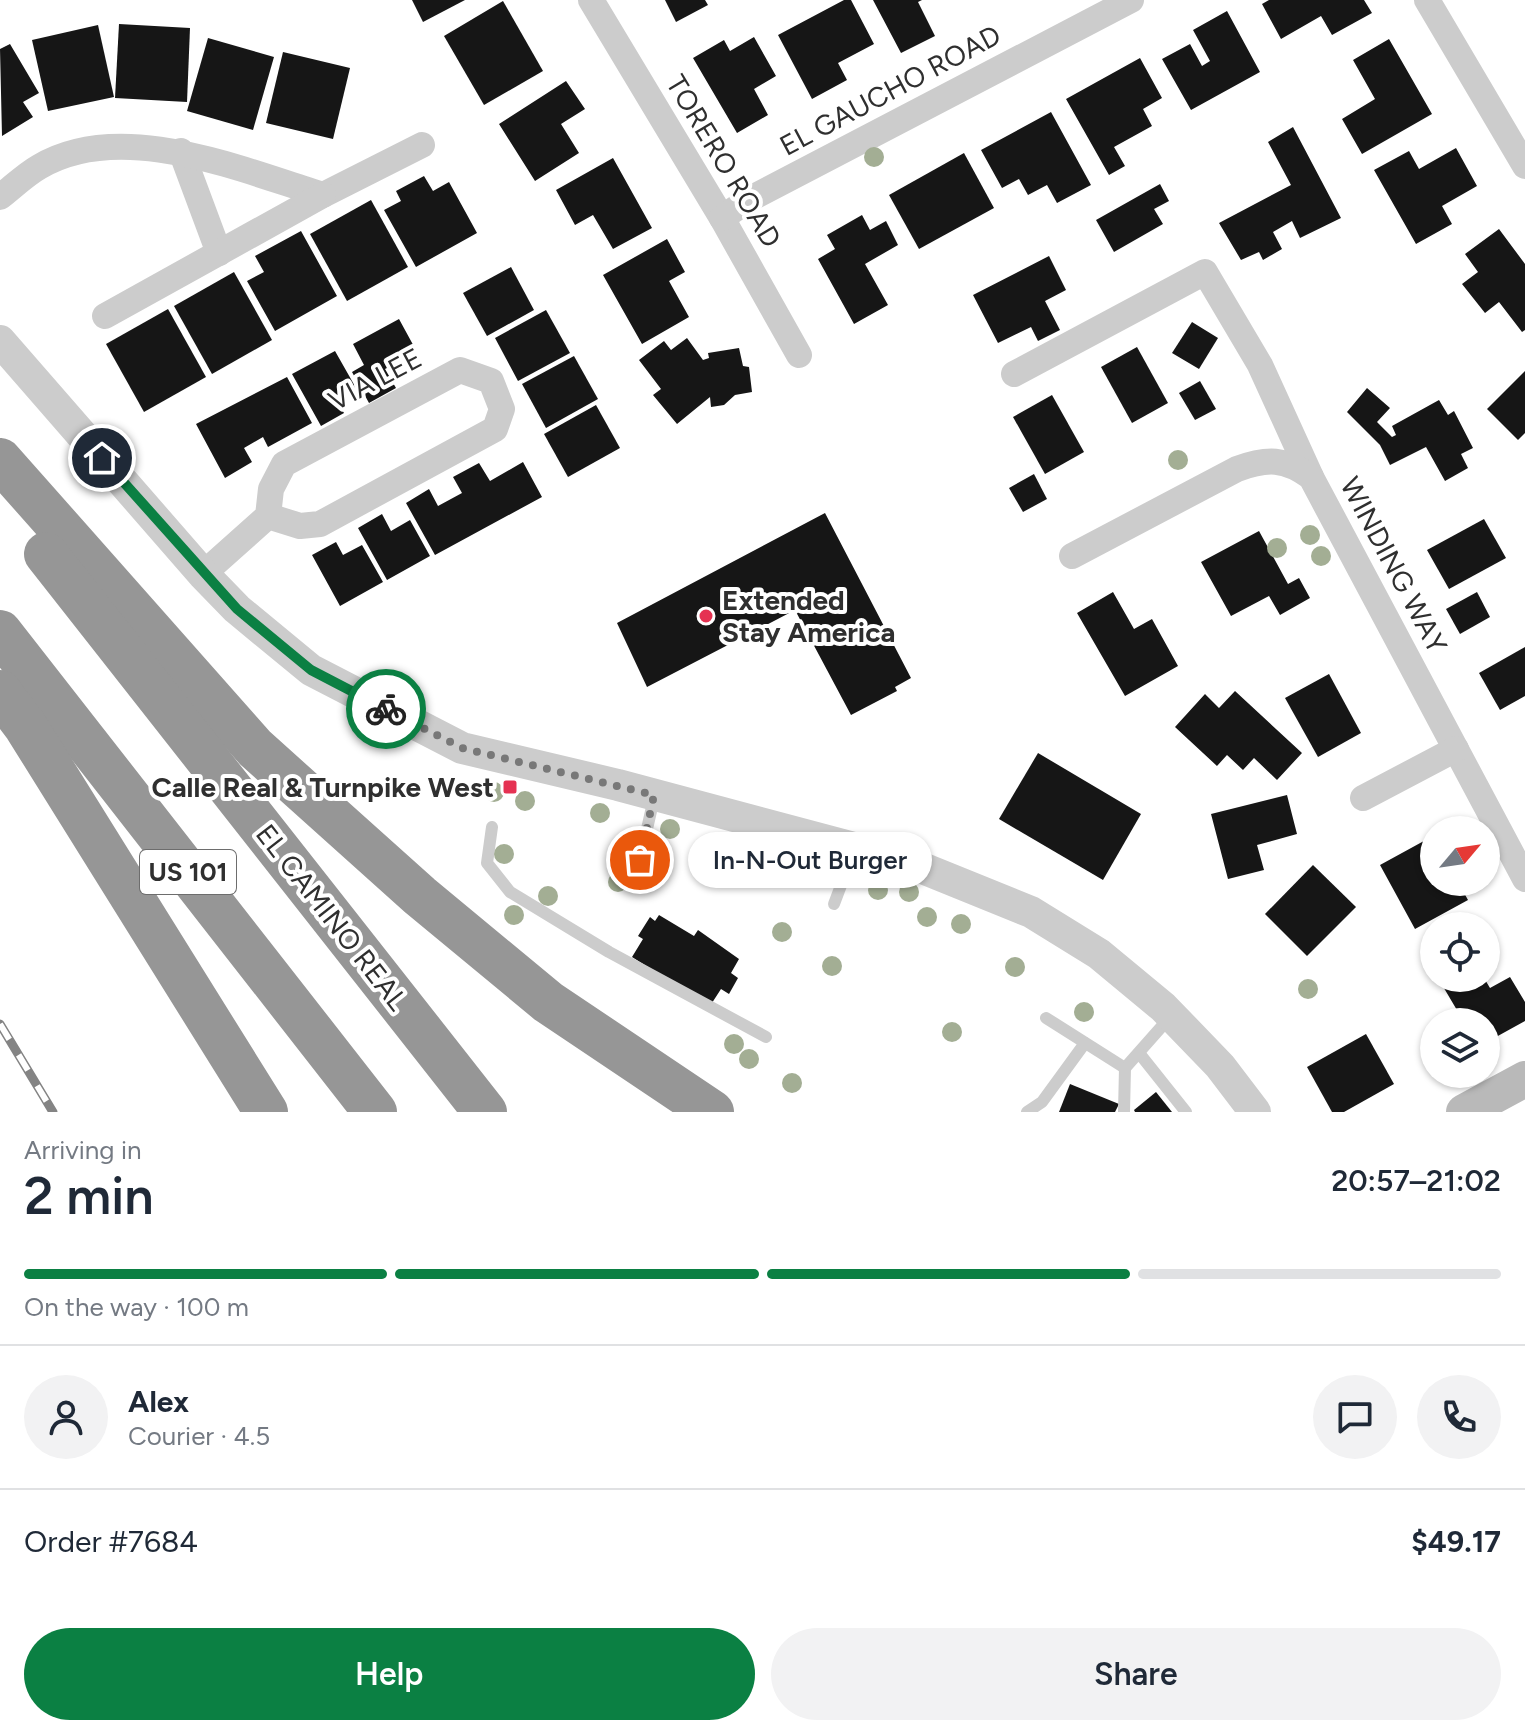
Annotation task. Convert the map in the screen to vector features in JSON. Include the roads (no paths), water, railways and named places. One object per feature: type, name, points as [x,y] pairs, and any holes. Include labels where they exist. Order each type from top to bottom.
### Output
[{"type":"highway","points":[[0,460],[255,748],[420,896],[548,1002],[712,1112]]},
{"type":"highway","name":"EL CAMINO REAL","points":[[0,495],[485,1112]]},
{"type":"highway","name":"US 101","points":[[0,632],[375,1112]]},
{"type":"highway","points":[[0,692],[34,740],[266,1112]]},
{"type":"main road","points":[[1464,1112],[1525,1079]]},
{"type":"street","name":"TORERO ROAD","points":[[591,0],[722,218],[799,355]]},
{"type":"street","name":"EL GAUCHO ROAD","points":[[722,218],[748,200],[1131,0]]},
{"type":"street","points":[[1427,0],[1525,166]]},
{"type":"street","points":[[105,316],[323,195],[422,145]]},
{"type":"street","points":[[0,197],[40,166],[89,148],[181,151],[323,195]]},
{"type":"street","points":[[181,151],[219,253]]},
{"type":"street","points":[[1014,374],[1205,272],[1260,365],[1311,477]]},
{"type":"street","points":[[0,341],[203,574],[237,609],[311,670],[462,748],[910,863],[1031,912],[1099,954],[1171,1016],[1220,1066],[1251,1111]]},
{"type":"street","name":"VIA LEE","points":[[460,370],[491,381],[502,409],[495,429],[320,524],[300,526],[268,516],[271,489],[284,464],[460,370]]},
{"type":"street","name":"WINDING WAY","points":[[1072,556],[1237,469],[1265,459],[1293,463],[1311,477],[1525,879]]},
{"type":"street","points":[[203,574],[268,516]]},
{"type":"street","points":[[1363,798],[1456,749]]},
{"type":"lane","points":[[640,860],[654,795]]},
{"type":"lane","points":[[492,827],[487,863],[510,892],[609,952],[766,1037]]},
{"type":"lane","points":[[834,904],[855,849]]},
{"type":"lane","points":[[1124,1112],[1125,1068],[1171,1016]]},
{"type":"lane","points":[[1046,1018],[1125,1068]]},
{"type":"lane","points":[[1027,1112],[1042,1102],[1085,1043]]},
{"type":"lane","points":[[1139,1053],[1186,1112]]},
{"type":"railway","points":[[0,1024],[53,1112]]},
{"type":"place","name":"Extended Stay America","points":[[706,616]]},
{"type":"place","name":"Calle Real & Turnpike West","points":[[510,787]]},
{"type":"place","name":"In-N-Out Burger","points":[[640,860]]}]
